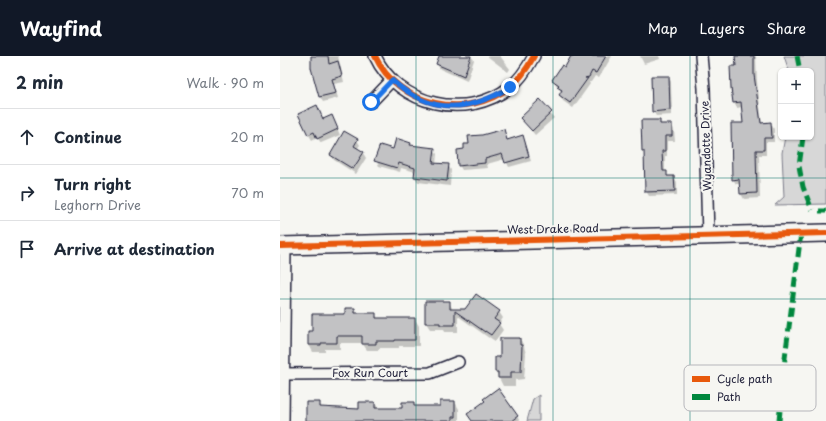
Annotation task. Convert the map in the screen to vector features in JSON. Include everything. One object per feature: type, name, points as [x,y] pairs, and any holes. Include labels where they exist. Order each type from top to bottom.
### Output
[{"type":"main road","name":"West Drake Road","points":[[282,246],[821,233]]},
{"type":"street","points":[[375,56],[385,73],[405,91],[428,102],[451,106],[479,103],[510,87],[521,76],[534,56]]},
{"type":"street","name":"Wyandotte Drive","points":[[701,56],[704,95],[708,236]]},
{"type":"street","points":[[371,102],[392,80]]},
{"type":"street","points":[[282,246],[283,421]]},
{"type":"street","name":"Fox Run Court","points":[[282,374],[430,373],[458,362]]},
{"type":"shaded area","points":[[784,56],[826,56],[826,204],[775,205],[784,197],[782,153],[784,140],[814,140],[814,68],[788,68]]},
{"type":"shaded area","points":[[539,395],[539,421],[527,421],[533,399]]},
{"type":"building","points":[[311,56],[328,56],[329,64],[338,61],[342,76],[332,79],[336,93],[319,97],[311,68]]},
{"type":"building","points":[[439,56],[471,56],[464,76],[436,64]]},
{"type":"building","points":[[571,56],[606,56],[596,73],[592,71],[589,77],[585,78],[588,78],[570,103],[559,95],[562,90],[557,87],[559,85],[552,80],[562,65],[565,67]]},
{"type":"building","points":[[735,56],[754,56],[754,75],[761,123],[771,122],[772,138],[764,138],[764,150],[756,150],[757,193],[740,194],[739,179],[732,180],[731,123],[743,123],[741,102],[733,103],[731,88],[730,66],[736,66]]},
{"type":"building","points":[[651,76],[669,76],[670,110],[652,112]]},
{"type":"building","points":[[540,99],[552,112],[532,131],[520,118]]},
{"type":"building","points":[[317,105],[323,119],[332,115],[338,129],[317,139],[314,132],[308,135],[298,114]]},
{"type":"building","points":[[641,120],[660,120],[660,124],[672,124],[672,136],[665,136],[665,151],[662,151],[663,171],[667,171],[667,176],[674,176],[675,191],[645,192],[644,151],[642,151]]},
{"type":"building","points":[[504,129],[507,140],[523,135],[529,156],[505,163],[502,154],[485,159],[485,163],[458,166],[457,150],[464,149],[464,144],[469,144],[468,136],[482,135]]},
{"type":"building","points":[[344,131],[358,139],[354,146],[364,152],[353,169],[330,155]]},
{"type":"building","points":[[396,138],[411,143],[410,145],[435,148],[433,163],[449,164],[447,181],[414,177],[415,168],[399,163],[397,168],[374,161],[380,145],[393,149]]},
{"type":"building","points":[[476,294],[500,311],[494,319],[500,323],[491,335],[455,311],[455,325],[425,323],[425,301],[450,301],[450,309],[465,309]]},
{"type":"building","points":[[345,308],[355,308],[355,313],[376,313],[376,318],[415,318],[415,340],[376,341],[376,344],[362,344],[362,336],[337,336],[337,343],[308,345],[308,331],[312,331],[312,314],[345,314]]},
{"type":"building","points":[[500,338],[520,338],[520,345],[522,345],[521,372],[511,372],[511,378],[498,378],[498,372],[495,372],[495,357],[500,357]]},
{"type":"building","points":[[498,388],[518,416],[511,421],[472,421],[467,414],[485,401],[483,399]]},
{"type":"building","points":[[440,401],[455,401],[455,417],[452,417],[452,421],[306,421],[306,402],[320,402],[320,407],[359,409],[359,402],[375,402],[375,408],[402,408],[402,402],[414,402],[414,406],[440,406]]},
{"type":"marked path","points":[[797,56],[799,68]]},
{"type":"marked path","points":[[803,140],[799,166],[803,187],[812,210]]},
{"type":"marked path","points":[[819,211],[826,211]]},
{"type":"marked path","points":[[784,365],[801,233]]},
{"type":"marked path","points":[[779,421],[780,411]]},
{"type":"cycle path","points":[[375,56],[386,73],[400,87],[416,97],[435,103],[454,105],[474,104],[493,97],[510,87],[520,77],[534,56]]},
{"type":"cycle path","points":[[280,246],[826,233]]},
{"type":"route","points":[[371,102],[392,80],[405,91],[417,98],[428,102],[451,106],[479,103],[510,87]]}]
